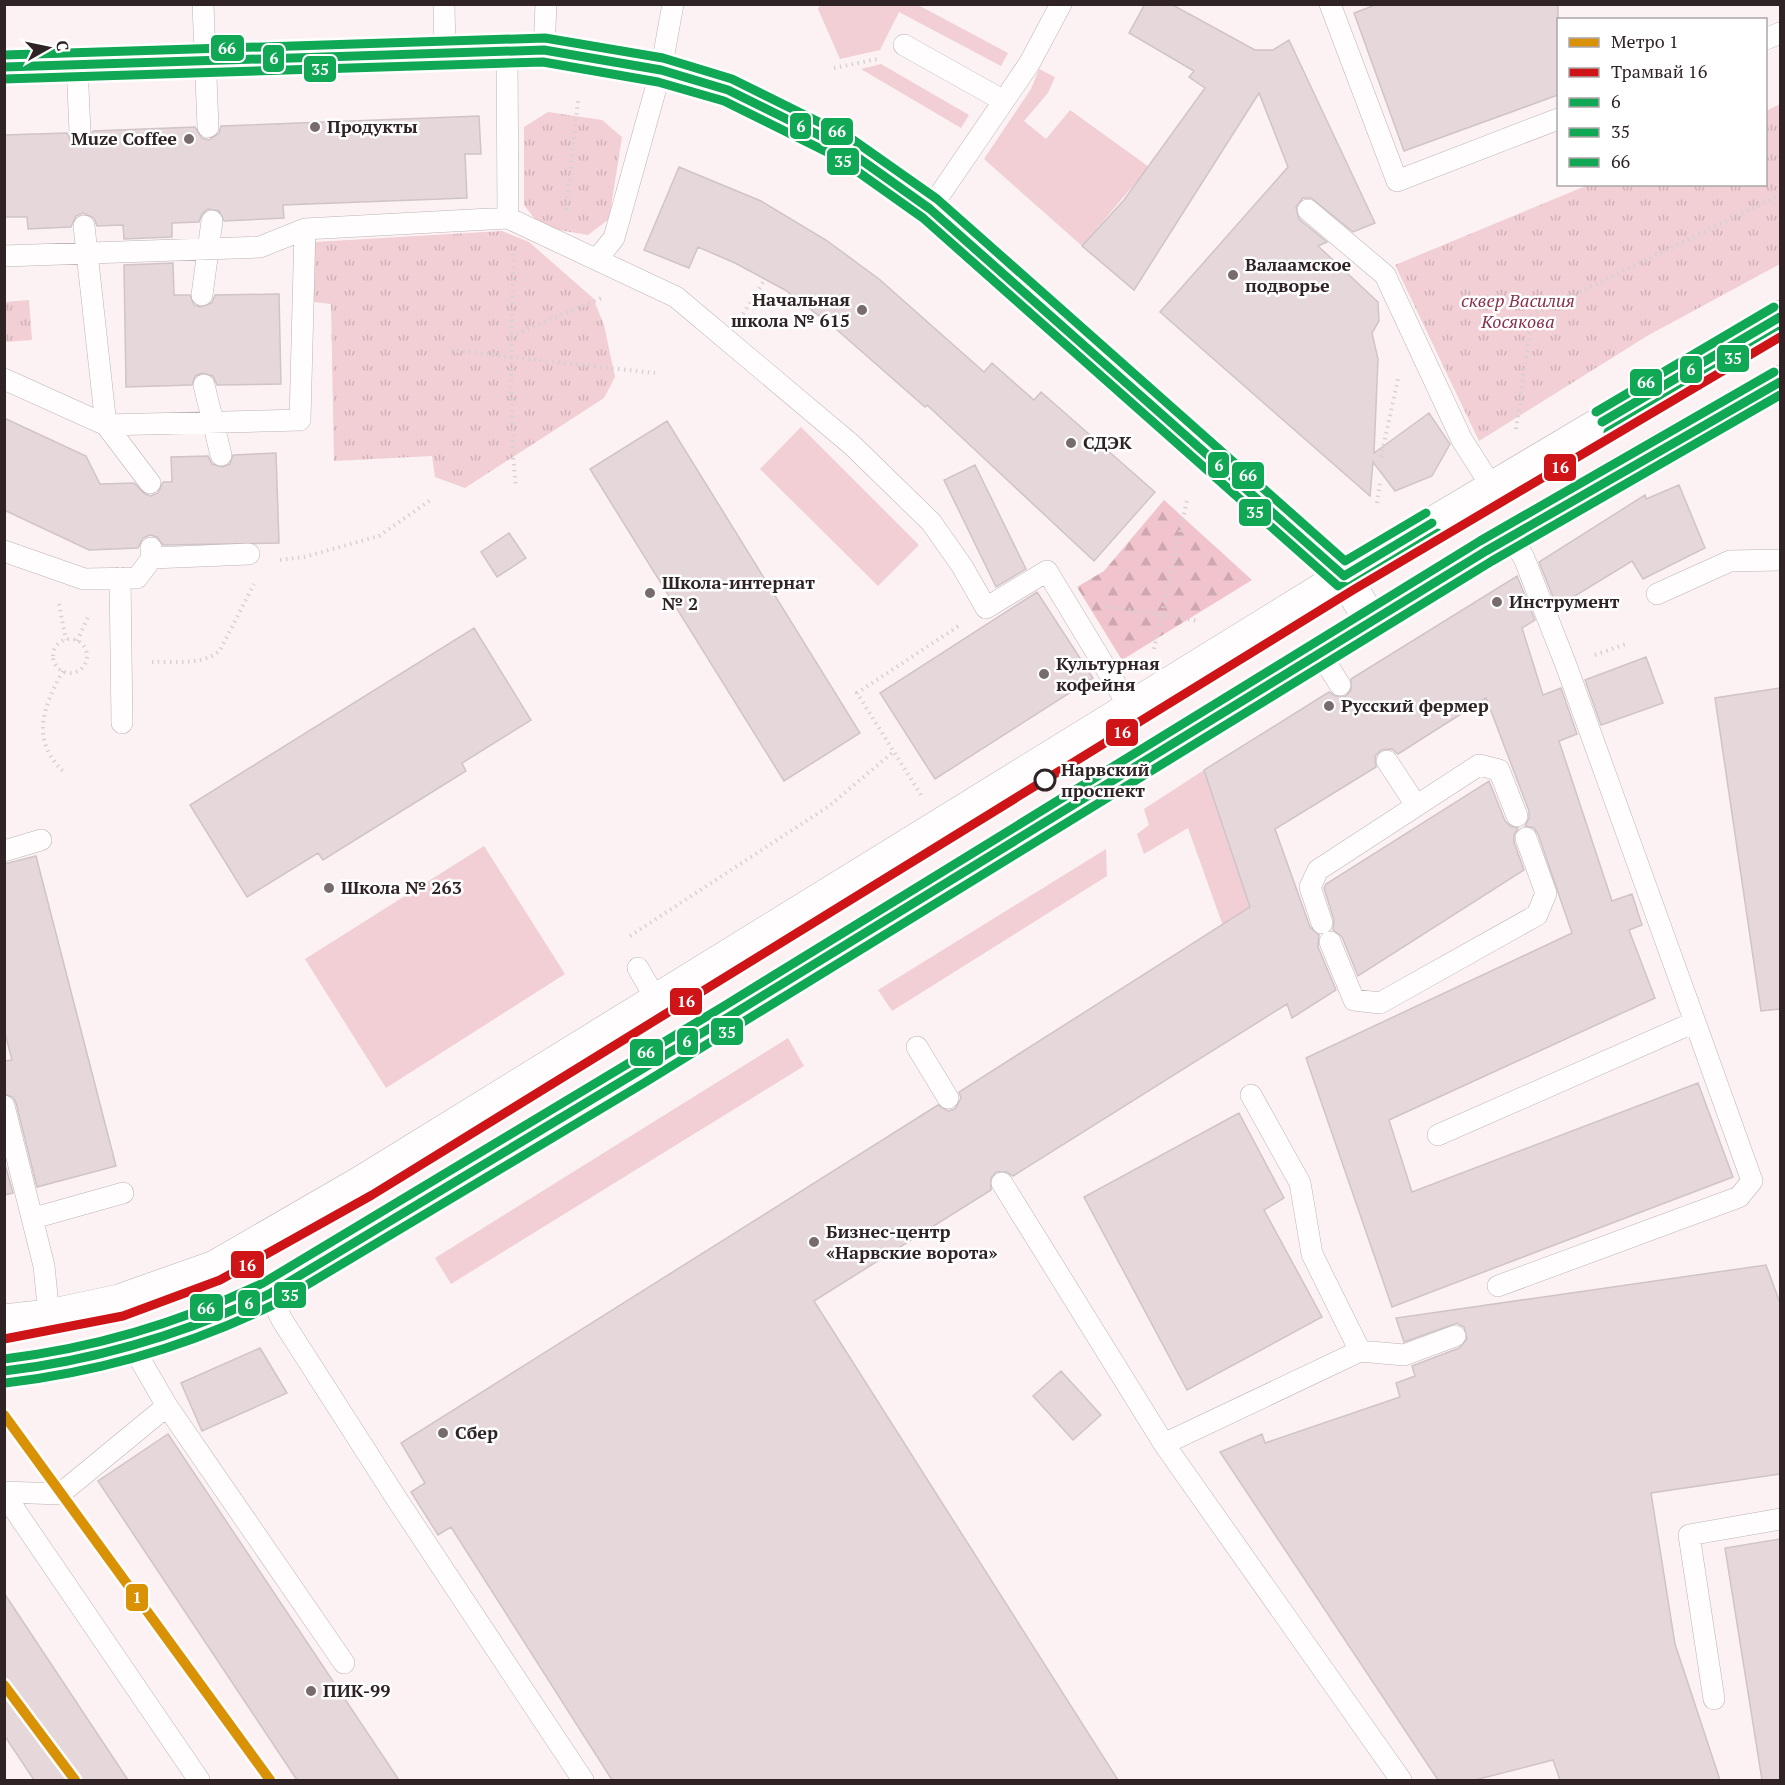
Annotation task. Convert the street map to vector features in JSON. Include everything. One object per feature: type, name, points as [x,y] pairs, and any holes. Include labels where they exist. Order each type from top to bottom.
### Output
[{"type":"main road","points":[[4,67],[544,50],[661,70],[728,90],[843,147],[930,209],[1344,576],[1371,621]]},
{"type":"main road","points":[[4,1321],[49,1316],[119,1301],[215,1267],[362,1182],[1344,576],[1780,316]]},
{"type":"main road","points":[[4,1371],[55,1366],[134,1349],[233,1312],[269,1294],[944,885],[1510,536],[1648,455],[1780,382]]},
{"type":"lane","points":[[203,4],[208,127]]},
{"type":"lane","points":[[444,4],[445,52]]},
{"type":"lane","points":[[544,50],[546,4]]},
{"type":"lane","points":[[597,259],[614,238],[661,70],[673,4]]},
{"type":"lane","points":[[930,209],[1029,64],[1061,4]]},
{"type":"lane","points":[[1330,4],[1397,181],[1557,119]]},
{"type":"lane","points":[[904,45],[1004,101]]},
{"type":"lane","points":[[507,50],[508,218]]},
{"type":"lane","points":[[77,65],[80,132]]},
{"type":"lane","points":[[1308,210],[1385,275],[1462,440],[1492,487]]},
{"type":"lane","points":[[4,256],[260,247],[305,229],[508,218],[676,297],[852,445],[931,522],[962,566],[986,608],[1047,571],[1130,708]]},
{"type":"lane","points":[[202,295],[212,221]]},
{"type":"lane","points":[[84,226],[84,254],[106,424],[150,483]]},
{"type":"lane","points":[[4,379],[106,424],[300,420],[305,229]]},
{"type":"lane","points":[[204,385],[221,455]]},
{"type":"lane","points":[[1498,1286],[1739,1197],[1752,1181],[1566,665],[1524,558],[1510,536]]},
{"type":"lane","points":[[4,551],[84,579],[137,578],[151,553],[225,550],[249,554]]},
{"type":"lane","points":[[1657,594],[1730,561],[1780,560]]},
{"type":"lane","points":[[120,578],[122,723]]},
{"type":"lane","points":[[1320,653],[1340,686]]},
{"type":"lane","points":[[1387,761],[1416,805]]},
{"type":"lane","points":[[1517,816],[1499,770],[1479,765],[1318,870],[1310,887],[1354,1000],[1380,1003],[1537,915],[1546,893],[1526,838]]},
{"type":"lane","points":[[4,851],[40,840]]},
{"type":"lane","points":[[638,968],[657,1001]]},
{"type":"lane","points":[[1438,1135],[1695,1022]]},
{"type":"lane","points":[[917,1047],[948,1098]]},
{"type":"lane","points":[[1251,1095],[1300,1183],[1312,1254],[1360,1351]]},
{"type":"lane","points":[[4,1106],[34,1218],[44,1266],[49,1316]]},
{"type":"lane","points":[[1002,1183],[1164,1444],[1401,1780]]},
{"type":"lane","points":[[34,1218],[123,1194]]},
{"type":"lane","points":[[269,1294],[282,1320],[398,1501],[583,1780]]},
{"type":"lane","points":[[1164,1444],[1360,1351],[1404,1355],[1455,1336]]},
{"type":"lane","points":[[134,1349],[167,1406],[344,1663]]},
{"type":"lane","points":[[4,1493],[60,1494],[167,1406]]},
{"type":"lane","points":[[4,1493],[199,1780]]},
{"type":"lane","points":[[1714,1699],[1689,1535],[1780,1520]]},
{"type":"path","points":[[834,68],[881,59],[904,45]]},
{"type":"path","points":[[566,210],[579,101]]},
{"type":"path","points":[[1516,429],[1532,315],[1780,195]]},
{"type":"path","points":[[513,243],[511,358],[513,457],[516,487]]},
{"type":"path","points":[[761,286],[765,279]]},
{"type":"path","points":[[511,336],[642,281]]},
{"type":"path","points":[[452,350],[655,373]]},
{"type":"path","points":[[1381,457],[1398,379],[1428,365]]},
{"type":"path","points":[[1377,503],[1380,483]]},
{"type":"path","points":[[277,560],[304,557],[379,536],[419,511],[432,499]]},
{"type":"path","points":[[1153,653],[1187,500]]},
{"type":"path","points":[[122,657],[149,662],[202,660],[213,656],[220,650],[255,582]]},
{"type":"path","points":[[1065,600],[1202,622]]},
{"type":"path","points":[[923,798],[892,753],[857,693],[986,608]]},
{"type":"path","points":[[64,640],[81,643],[86,650],[86,663],[76,672],[63,671],[54,662],[55,649],[64,640]]},
{"type":"path","points":[[63,671],[46,707],[42,733],[50,758],[66,774]]},
{"type":"path","points":[[621,942],[829,806],[892,753]]},
{"type":"green space","points":[[820,5],[918,5],[1008,53],[1001,66],[899,12],[880,50],[840,59],[818,9]]},
{"type":"green space","points":[[881,64],[969,115],[961,128],[861,69]]},
{"type":"green space","points":[[1039,69],[1055,77],[1048,93],[1024,121],[1046,139],[1070,110],[1149,167],[1082,246],[984,159],[1031,89]]},
{"type":"green space","name":"сквер Василия Косякова","points":[[1780,104],[1780,264],[1647,336],[1479,441],[1395,265],[1586,186],[1767,186],[1767,110]]},
{"type":"green space","points":[[548,112],[602,120],[622,137],[609,219],[588,235],[541,227],[524,205],[524,127]]},
{"type":"green space","points":[[502,231],[529,242],[593,298],[604,325],[615,377],[604,398],[465,488],[435,477],[432,456],[334,461],[331,304],[314,302],[315,242]]},
{"type":"green space","points":[[29,300],[32,340],[5,342],[5,302]]},
{"type":"green space","points":[[801,427],[919,545],[878,586],[760,469]]},
{"type":"green space","points":[[1164,500],[1252,580],[1122,660],[1077,587],[1104,571]]},
{"type":"green space","points":[[1204,770],[1250,907],[1223,926],[1188,828],[1144,854],[1137,834],[1149,825],[1144,809]]},
{"type":"green space","points":[[484,846],[565,974],[386,1088],[305,959]]},
{"type":"green space","points":[[1106,849],[1107,876],[892,1011],[878,990]]},
{"type":"green space","points":[[788,1038],[804,1066],[451,1284],[435,1258]]},
{"type":"building","name":"Валаамское подворье","points":[[1145,4],[1171,4],[1255,50],[1273,50],[1289,40],[1375,223],[1353,232],[1311,198],[1303,198],[1296,207],[1299,219],[1327,242],[1318,246],[1378,302],[1379,321],[1372,333],[1378,359],[1374,453],[1429,413],[1450,444],[1432,476],[1395,491],[1373,462],[1370,496],[1160,312],[1288,167],[1259,93],[1134,290],[1082,246],[1124,200],[1205,88],[1189,77],[1194,71],[1129,33]]},
{"type":"building","points":[[1378,4],[1558,4],[1557,95],[1404,151],[1354,13]]},
{"type":"building","points":[[479,116],[481,154],[465,154],[467,198],[283,205],[284,218],[224,221],[219,211],[208,209],[202,214],[199,222],[172,223],[172,237],[124,239],[123,225],[97,226],[94,218],[83,213],[76,216],[71,227],[28,229],[27,217],[4,217],[4,135],[67,133],[70,139],[80,145],[87,142],[93,131],[195,127],[202,138],[209,140],[219,133],[221,126]]},
{"type":"building","name":"Начальная школа № 615","points":[[679,167],[761,201],[826,240],[879,279],[984,372],[992,363],[1034,400],[1041,392],[1155,492],[1094,561],[927,405],[925,407],[836,329],[785,290],[735,263],[698,247],[689,268],[644,250]]},
{"type":"building","points":[[173,263],[174,295],[190,295],[194,305],[200,307],[212,303],[215,295],[279,294],[281,384],[217,385],[213,376],[202,373],[195,376],[192,385],[126,387],[124,265]]},
{"type":"building","points":[[4,418],[86,456],[100,484],[134,483],[145,494],[151,496],[158,493],[163,482],[172,482],[171,457],[208,456],[212,464],[223,467],[230,464],[233,455],[276,453],[279,543],[163,545],[157,537],[150,535],[143,538],[138,548],[89,550],[4,510]]},
{"type":"building","points":[[667,421],[860,733],[784,781],[590,469]]},
{"type":"building","points":[[975,465],[1026,569],[996,587],[944,480]]},
{"type":"building","points":[[1679,485],[1705,548],[1643,579],[1632,561],[1557,607],[1539,562],[1645,495],[1646,499]]},
{"type":"building","points":[[509,533],[526,558],[497,577],[481,552]]},
{"type":"building","points":[[1517,576],[1535,620],[1522,628],[1543,695],[1561,688],[1577,734],[1559,741],[1612,901],[1632,894],[1642,925],[1629,930],[1655,998],[1389,1120],[1412,1192],[1698,1083],[1733,1177],[1392,1307],[1306,1058],[1572,933],[1538,834],[1534,828],[1525,826],[1529,818],[1529,811],[1486,698],[1398,754],[1392,749],[1381,750],[1375,756],[1376,767],[1275,829],[1310,927],[1319,935],[1318,947],[1336,990],[1292,1018],[1287,1004],[1013,1176],[1007,1172],[996,1172],[991,1178],[991,1190],[814,1301],[1118,1780],[612,1780],[451,1527],[438,1535],[411,1492],[425,1483],[401,1443],[938,1105],[948,1111],[955,1109],[961,1098],[959,1092],[1250,907],[1204,770],[1329,692],[1335,696],[1346,696],[1351,690],[1351,679]]},
{"type":"building","points":[[1037,592],[1093,678],[935,779],[880,693]]},
{"type":"building","points":[[474,628],[531,720],[462,763],[466,771],[323,860],[318,853],[247,897],[190,805]]},
{"type":"building","points":[[1646,657],[1663,703],[1601,725],[1585,680]]},
{"type":"building","points":[[1780,688],[1780,1009],[1761,1011],[1715,698]]},
{"type":"building","points":[[1489,781],[1505,821],[1510,826],[1518,828],[1514,835],[1514,842],[1524,870],[1358,976],[1342,937],[1333,930],[1334,920],[1324,888],[1326,884]]},
{"type":"building","points":[[36,856],[116,1166],[37,1187],[16,1103],[13,1097],[4,1094],[4,1061],[12,1060],[4,1030],[4,864]]},
{"type":"building","points":[[1239,1113],[1284,1198],[1264,1210],[1322,1317],[1187,1390],[1084,1197]]},
{"type":"building","points":[[4,1161],[13,1193],[4,1195]]},
{"type":"building","points":[[1766,1265],[1780,1303],[1780,1474],[1651,1493],[1675,1644],[1720,1780],[1560,1780],[1553,1760],[1475,1780],[1438,1780],[1220,1452],[1262,1434],[1265,1443],[1400,1397],[1396,1383],[1415,1376],[1412,1366],[1459,1348],[1467,1339],[1464,1327],[1457,1323],[1404,1342],[1396,1318]]},
{"type":"building","points":[[260,1348],[287,1393],[202,1431],[181,1383]]},
{"type":"building","points":[[1061,1371],[1101,1415],[1073,1440],[1033,1396]]},
{"type":"building","points":[[168,1434],[399,1780],[297,1780],[98,1481]]},
{"type":"building","points":[[1780,1539],[1780,1780],[1762,1780],[1725,1548]]},
{"type":"building","points":[[4,1593],[128,1780],[34,1780],[4,1735]]},
{"type":"metro line","name":"1","points":[[4,1415],[270,1780]]},
{"type":"metro line","name":"1","points":[[4,1685],[75,1780]]},
{"type":"tram line","name":"16","points":[[4,1339],[123,1316],[220,1280],[372,1195],[1353,590],[1780,337]]},
{"type":"transit line","name":"66","points":[[4,55],[545,38],[663,58],[732,79],[849,137],[937,199],[1345,561],[1426,513]]},
{"type":"transit line","name":"6","points":[[4,67],[544,50],[661,70],[728,90],[843,147],[930,209],[1344,576],[1432,523]]},
{"type":"transit line","name":"35","points":[[4,79],[543,62],[658,82],[724,101],[837,157],[923,218],[1338,586],[1349,587],[1438,533]]},
{"type":"transit line","name":"66","points":[[1596,412],[1774,307]]},
{"type":"transit line","name":"6","points":[[1602,422],[1780,317]]},
{"type":"transit line","name":"35","points":[[1608,432],[1780,331]]},
{"type":"transit line","name":"66","points":[[4,1359],[72,1348],[137,1332],[200,1310],[263,1283],[724,1006],[1480,541],[1774,372]]},
{"type":"transit line","name":"6","points":[[4,1371],[73,1360],[140,1343],[205,1321],[269,1294],[730,1016],[1486,551],[1780,382]]},
{"type":"transit line","name":"35","points":[[5,1383],[75,1372],[143,1355],[210,1333],[275,1304],[644,1083],[1492,561],[1780,395]]},
{"type":"place","name":"Продукты","points":[[315,127]]},
{"type":"place","name":"Muze Coffee","points":[[189,139]]},
{"type":"place","name":"Валаамское подворье","points":[[1233,275]]},
{"type":"place","name":"Начальная школа № 615","points":[[862,310]]},
{"type":"place","name":"СДЭК","points":[[1071,443]]},
{"type":"place","name":"Школа-интернат № 2","points":[[650,593]]},
{"type":"place","name":"Инструмент","points":[[1497,602]]},
{"type":"place","name":"Культурная кофейня","points":[[1044,674]]},
{"type":"place","name":"Русский фермер","points":[[1329,706]]},
{"type":"place","name":"Нарвский проспект","points":[[1045,780]]},
{"type":"place","name":"Школа № 263","points":[[329,888]]},
{"type":"place","name":"Бизнес-центр «Нарвские ворота»","points":[[814,1242]]},
{"type":"place","name":"Сбер","points":[[443,1433]]},
{"type":"place","name":"ПИК-99","points":[[311,1691]]}]
